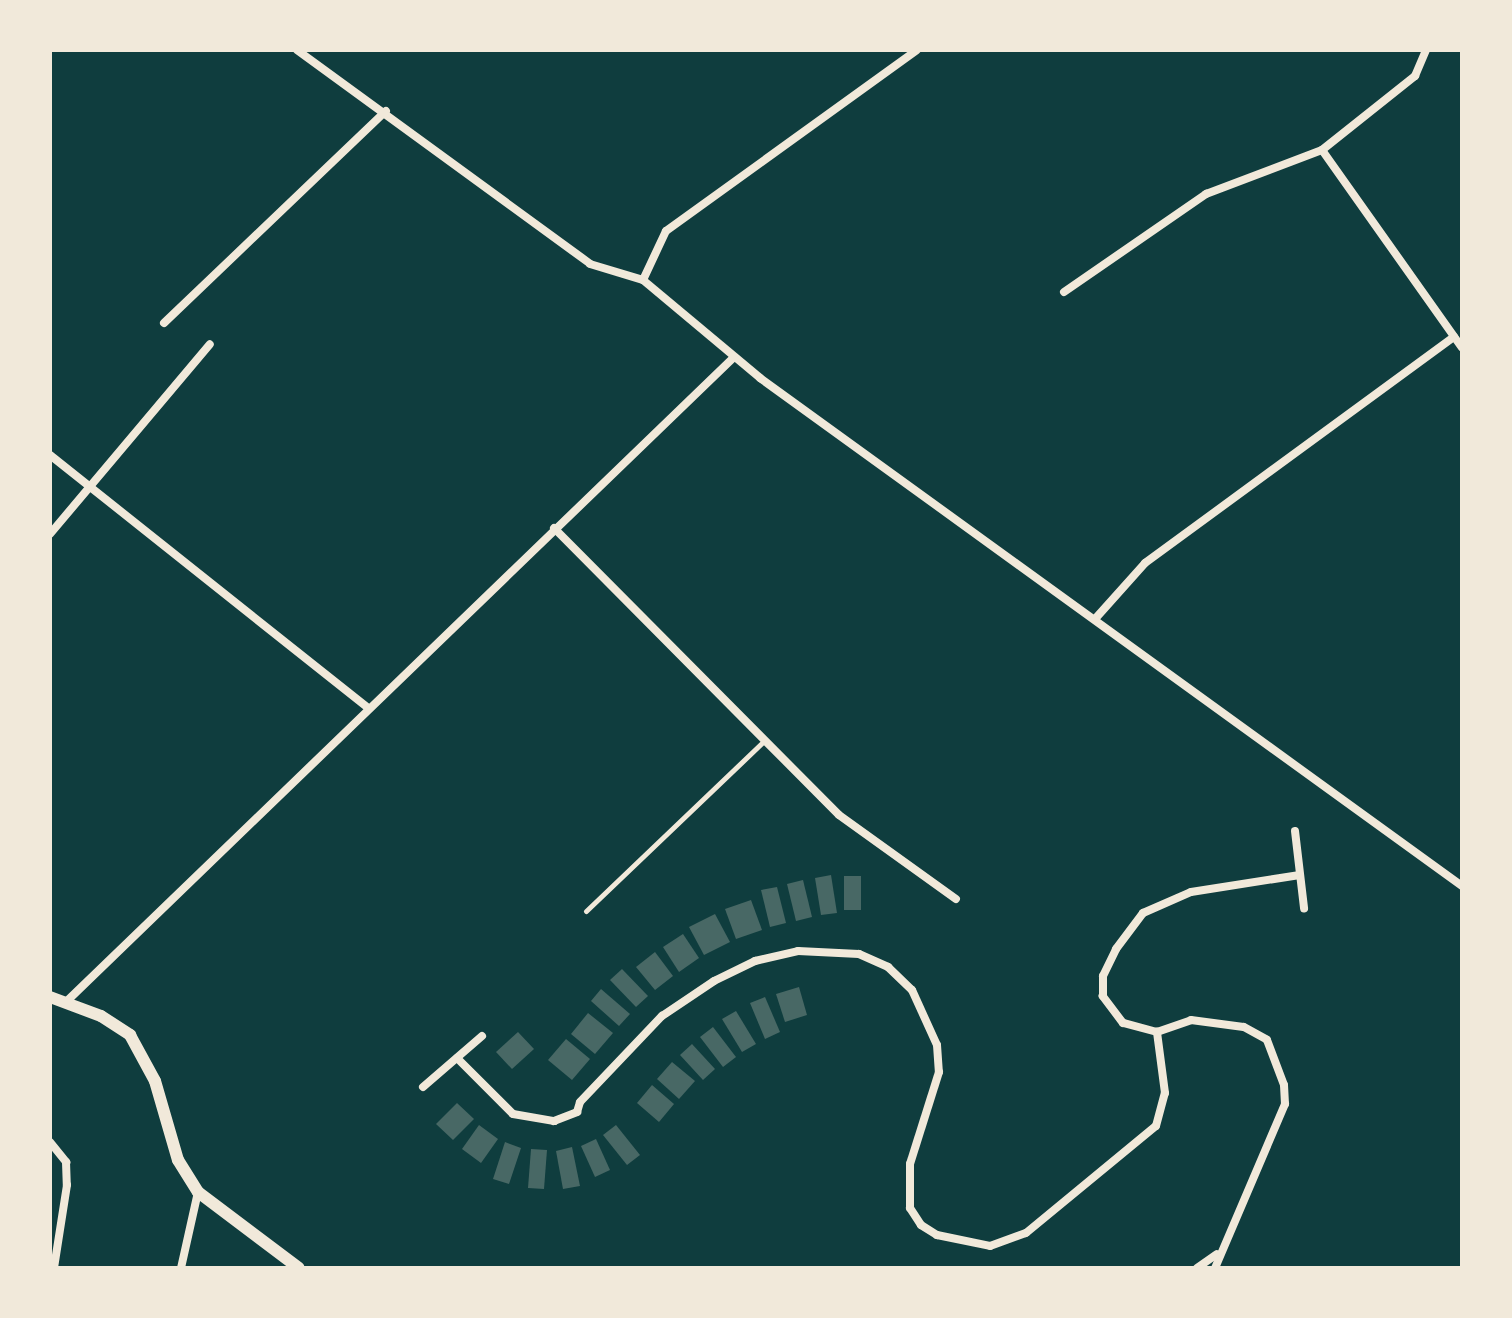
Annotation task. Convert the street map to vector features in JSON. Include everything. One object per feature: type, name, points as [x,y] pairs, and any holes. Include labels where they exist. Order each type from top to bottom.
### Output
[{"type":"street","points":[[297,50],[386,111],[590,264],[643,280],[733,358],[1462,886]]},
{"type":"street","points":[[643,280],[666,231],[917,50]]},
{"type":"street","points":[[1064,292],[1206,194],[1322,150],[1415,76],[1426,50]]},
{"type":"street","points":[[164,323],[386,111]]},
{"type":"street","points":[[1322,150],[1462,348]]},
{"type":"street","points":[[1095,619],[1145,563],[1454,337]]},
{"type":"street","points":[[50,534],[87,485],[210,344]]},
{"type":"street","points":[[67,1001],[733,358]]},
{"type":"street","points":[[50,455],[368,708]]},
{"type":"street","points":[[554,528],[839,815],[956,899]]},
{"type":"street","points":[[1295,831],[1304,908]]},
{"type":"street","points":[[1215,1268],[1217,1254],[1285,1104],[1284,1085],[1267,1040],[1244,1027],[1191,1020],[1157,1032],[1123,1023],[1103,996],[1103,976],[1116,949],[1143,913],[1191,892],[1300,875]]},
{"type":"street","points":[[457,1058],[513,1114],[554,1121],[577,1112],[580,1102],[662,1016],[714,981],[755,961],[798,951],[829,948],[859,954],[888,967],[912,990],[937,1045],[939,1072],[910,1164],[910,1208],[921,1225],[937,1235],[990,1246],[1026,1233],[1156,1126],[1165,1093],[1157,1032]]},
{"type":"street","points":[[50,997],[67,1001],[130,1035],[155,1081],[178,1160],[198,1192],[299,1268]]},
{"type":"street","points":[[423,1087],[482,1036]]},
{"type":"street","points":[[50,1142],[66,1162],[67,1185],[54,1268]]},
{"type":"street","points":[[181,1268],[198,1192]]},
{"type":"street","points":[[1197,1268],[1217,1254]]},
{"type":"lane","points":[[586,911],[765,740]]},
{"type":"building","points":[[831,875],[837,913],[821,915],[815,878]]},
{"type":"building","points":[[844,876],[861,876],[861,910],[844,910]]},
{"type":"building","points":[[803,880],[812,917],[796,921],[787,884]]},
{"type":"building","points":[[777,887],[786,923],[770,927],[761,890]]},
{"type":"building","points":[[751,900],[762,930],[736,939],[725,909]]},
{"type":"building","points":[[715,914],[730,942],[704,955],[689,927]]},
{"type":"building","points":[[683,934],[699,958],[679,972],[663,947]]},
{"type":"building","points":[[655,952],[673,976],[655,990],[636,967]]},
{"type":"building","points":[[622,969],[648,996],[636,1007],[610,980]]},
{"type":"building","points":[[799,987],[807,1015],[785,1022],[776,994]]},
{"type":"building","points":[[601,989],[630,1014],[619,1026],[591,1001]]},
{"type":"building","points":[[765,997],[780,1032],[765,1039],[750,1003]]},
{"type":"building","points":[[736,1011],[756,1044],[742,1052],[722,1019]]},
{"type":"building","points":[[588,1013],[613,1033],[595,1054],[571,1034]]},
{"type":"building","points":[[713,1027],[736,1057],[723,1067],[700,1037]]},
{"type":"building","points":[[518,1032],[534,1049],[512,1069],[496,1052]]},
{"type":"building","points":[[566,1039],[590,1059],[572,1080],[548,1060]]},
{"type":"building","points":[[692,1044],[715,1069],[703,1080],[680,1055]]},
{"type":"building","points":[[672,1062],[695,1081],[679,1099],[657,1079]]},
{"type":"building","points":[[652,1085],[674,1104],[659,1122],[637,1103]]},
{"type":"building","points":[[457,1103],[474,1119],[453,1140],[436,1124]]},
{"type":"building","points":[[479,1125],[498,1139],[481,1163],[462,1149]]},
{"type":"building","points":[[616,1125],[640,1155],[627,1165],[603,1135]]},
{"type":"building","points":[[596,1139],[610,1170],[595,1177],[581,1146]]},
{"type":"building","points":[[505,1142],[521,1148],[509,1184],[493,1179]]},
{"type":"building","points":[[572,1147],[580,1186],[563,1189],[556,1151]]},
{"type":"building","points":[[531,1149],[547,1150],[544,1189],[528,1188]]}]
